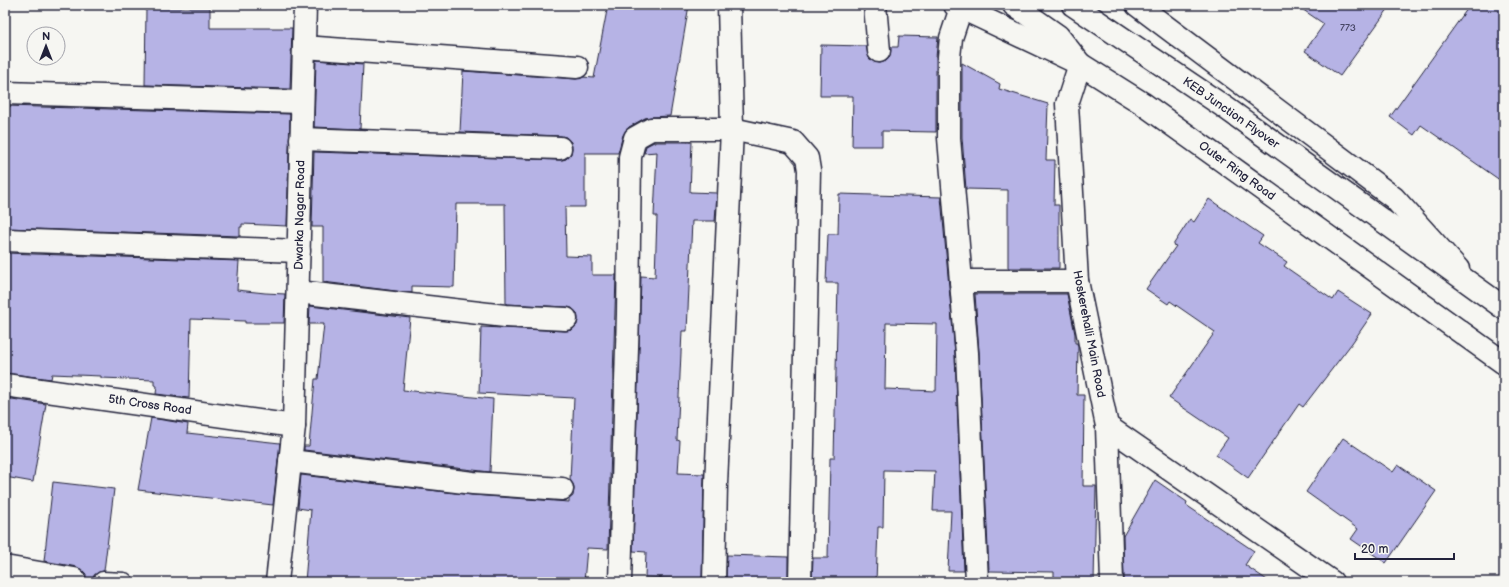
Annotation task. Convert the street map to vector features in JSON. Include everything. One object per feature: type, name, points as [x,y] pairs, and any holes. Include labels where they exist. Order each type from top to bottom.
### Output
[{"type":"main road","name":"Dwarka Nagar Road","points":[[277,582],[294,426],[305,5]]},
{"type":"main road","points":[[714,582],[717,476],[732,129],[729,5]]},
{"type":"main road","points":[[875,5],[879,51]]},
{"type":"main road","points":[[1014,5],[1058,36],[1080,64]]},
{"type":"main road","name":"KEB Junction Flyover","points":[[1073,5],[1223,106],[1471,284]]},
{"type":"main road","points":[[1137,5],[1394,198],[1471,284],[1504,308]]},
{"type":"main road","points":[[958,7],[951,38],[949,57],[949,138],[967,353],[977,582]]},
{"type":"main road","name":"Outer Ring Road","points":[[958,7],[1080,64],[1142,103],[1504,363]]},
{"type":"main road","points":[[304,48],[577,67]]},
{"type":"main road","name":"Hoskerehalli Main Road","points":[[1080,64],[1067,104],[1077,281],[1107,426],[1112,582]]},
{"type":"main road","points":[[5,94],[302,102]]},
{"type":"main road","points":[[620,582],[628,314],[630,157],[634,138],[651,129],[732,129],[792,142],[807,158],[809,170],[800,582]]},
{"type":"main road","points":[[301,139],[560,148]]},
{"type":"main road","points":[[5,240],[299,251]]},
{"type":"main road","points":[[961,281],[1077,281]]},
{"type":"main road","points":[[298,292],[505,316],[566,319]]},
{"type":"main road","name":"5th Cross Road","points":[[5,385],[294,426]]},
{"type":"main road","points":[[1107,426],[1332,582]]},
{"type":"main road","points":[[290,461],[473,483],[562,489]]},
{"type":"main road","points":[[5,567],[74,579]]},
{"type":"lane","points":[[103,581],[124,582]]},
{"type":"building","points":[[608,5],[689,5],[670,116],[645,118],[629,127],[623,135],[618,153],[585,153],[585,207],[565,207],[566,256],[592,257],[592,275],[616,275],[608,549],[587,548],[584,582],[305,582],[311,510],[298,508],[301,475],[472,495],[569,502],[569,499],[573,496],[574,489],[570,480],[574,398],[479,393],[481,327],[565,331],[572,330],[577,325],[578,320],[577,313],[572,308],[506,304],[505,204],[456,204],[454,287],[412,286],[412,293],[323,282],[323,227],[312,227],[314,152],[566,159],[571,154],[572,148],[571,142],[566,137],[460,132],[463,71],[576,79],[583,77],[594,78]]},
{"type":"building","points":[[1296,5],[1391,5],[1340,76],[1305,51],[1324,24]]},
{"type":"building","points":[[1470,5],[1504,5],[1504,183],[1421,125],[1414,135],[1390,117]]},
{"type":"building","points":[[146,8],[210,8],[210,28],[292,28],[290,89],[145,85]]},
{"type":"building","points":[[899,36],[938,37],[936,57],[936,132],[882,131],[882,146],[852,146],[853,96],[820,96],[821,45],[866,46],[869,58],[874,62],[880,63],[886,61],[890,57],[891,47],[898,47]]},
{"type":"building","points":[[316,60],[363,64],[360,129],[314,127]]},
{"type":"building","points":[[962,63],[1000,84],[999,89],[1048,104],[1046,160],[1055,160],[1054,205],[1059,205],[1059,268],[1008,268],[1008,190],[966,189],[962,137]]},
{"type":"building","points":[[5,106],[290,114],[287,226],[242,224],[242,227],[240,227],[240,236],[5,228]]},
{"type":"building","points":[[654,142],[692,142],[690,192],[717,193],[715,221],[692,221],[687,331],[682,331],[677,440],[680,441],[678,473],[704,474],[702,582],[672,582],[673,578],[645,577],[646,552],[633,551],[641,276],[655,277],[657,216],[654,216],[657,152],[644,153],[646,146]]},
{"type":"building","points":[[839,194],[941,197],[955,354],[964,571],[948,571],[951,511],[933,511],[935,471],[884,470],[883,527],[878,527],[876,582],[812,582],[813,558],[828,558],[830,458],[834,458],[838,283],[826,283],[828,234],[838,234]],"holes":[[[886,323],[937,324],[936,391],[885,389]]]},
{"type":"building","points":[[1209,199],[1263,236],[1258,243],[1287,262],[1284,266],[1333,300],[1338,292],[1372,314],[1352,343],[1303,407],[1299,404],[1248,478],[1216,455],[1228,438],[1169,398],[1215,332],[1170,301],[1168,304],[1146,289],[1176,246],[1173,245],[1190,219],[1194,222]]},
{"type":"building","points":[[5,253],[239,261],[237,290],[285,294],[284,323],[245,323],[245,321],[191,319],[189,398],[156,394],[157,386],[154,385],[154,380],[52,374],[51,379],[5,373]]},
{"type":"building","points":[[975,294],[1067,294],[1075,334],[1075,343],[1077,343],[1078,347],[1077,395],[1084,395],[1083,486],[1096,486],[1094,582],[1054,582],[1054,572],[989,571]]},
{"type":"building","points":[[310,306],[410,318],[403,390],[493,399],[490,472],[304,450],[304,446],[309,446],[315,379],[318,379],[324,324],[309,324]]},
{"type":"building","points":[[5,398],[46,404],[33,482],[5,477]]},
{"type":"building","points":[[151,418],[188,424],[187,433],[280,443],[273,505],[138,490]]},
{"type":"building","points":[[1343,438],[1393,472],[1398,465],[1436,491],[1386,563],[1351,539],[1358,529],[1306,492]]},
{"type":"building","points":[[1155,480],[1187,502],[1186,505],[1254,551],[1245,565],[1270,582],[1124,582],[1123,536]]},
{"type":"building","points":[[53,482],[114,489],[104,571],[94,575],[93,582],[86,582],[86,574],[77,567],[44,561]]},
{"type":"building","points":[[727,555],[788,557],[788,582],[726,582]]}]
